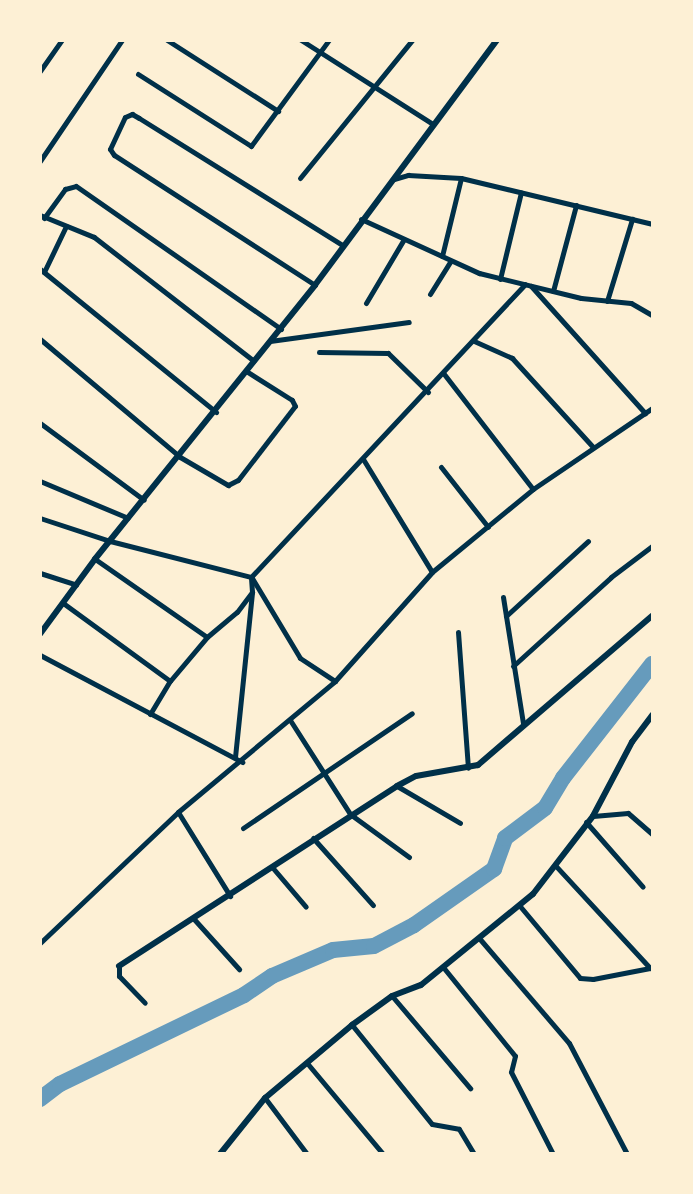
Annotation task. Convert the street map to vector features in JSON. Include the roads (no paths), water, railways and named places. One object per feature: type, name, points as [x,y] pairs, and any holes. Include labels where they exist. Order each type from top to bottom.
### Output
[{"type":"street","points":[[40,72],[62,40]]},
{"type":"street","points":[[40,161],[122,40]]},
{"type":"street","points":[[167,40],[278,111]]},
{"type":"street","points":[[301,40],[433,124]]},
{"type":"street","points":[[138,74],[251,146],[329,40]]},
{"type":"street","points":[[300,178],[412,40]]},
{"type":"street","points":[[40,634],[95,559],[180,457],[315,285],[361,219],[497,40]]},
{"type":"street","points":[[315,285],[114,155],[110,148],[111,143],[125,117],[132,114],[342,245]]},
{"type":"street","points":[[393,179],[408,175],[461,178],[652,224]]},
{"type":"street","points":[[442,256],[461,178]]},
{"type":"street","points":[[254,361],[94,237],[42,216],[65,189],[75,186],[280,329]]},
{"type":"street","points":[[500,279],[521,192]]},
{"type":"street","points":[[553,291],[576,205]]},
{"type":"street","points":[[361,219],[451,261],[500,279],[607,301],[631,303],[652,315]]},
{"type":"street","points":[[607,301],[632,219]]},
{"type":"street","points":[[66,226],[42,271],[216,412]]},
{"type":"street","points":[[366,303],[404,239]]},
{"type":"street","points":[[430,294],[451,261]]},
{"type":"street","points":[[235,757],[252,592],[251,577],[428,392],[527,284]]},
{"type":"street","points":[[527,284],[645,413]]},
{"type":"street","points":[[270,341],[409,322]]},
{"type":"street","points":[[40,339],[180,457],[228,485],[238,480],[295,406],[292,400],[246,371]]},
{"type":"street","points":[[474,341],[512,358],[593,447]]},
{"type":"street","points":[[319,352],[388,353],[428,392]]},
{"type":"street","points":[[444,374],[533,489]]},
{"type":"street","points":[[40,943],[178,812],[242,762],[335,681],[432,572],[533,489],[652,408]]},
{"type":"street","points":[[40,423],[144,500]]},
{"type":"street","points":[[363,459],[432,572]]},
{"type":"street","points":[[441,467],[488,527]]},
{"type":"street","points":[[40,481],[128,518]]},
{"type":"street","points":[[40,518],[110,541],[251,577],[300,658],[335,681]]},
{"type":"street","points":[[506,616],[588,542]]},
{"type":"street","points":[[513,666],[611,577],[652,547]]},
{"type":"street","points":[[95,559],[207,637]]},
{"type":"street","points":[[40,573],[76,585]]},
{"type":"street","points":[[150,714],[170,681],[207,637],[224,627],[252,592]]},
{"type":"street","points":[[502,597],[523,723]]},
{"type":"street","points":[[63,603],[170,681]]},
{"type":"street","points":[[145,1003],[119,976],[120,966],[230,896],[350,814],[398,786],[416,776],[478,765],[523,723],[652,616]]},
{"type":"street","points":[[458,633],[468,768]]},
{"type":"street","points":[[40,655],[242,762]]},
{"type":"street","points":[[243,828],[412,714]]},
{"type":"street","points":[[220,1154],[265,1098],[352,1025],[392,996],[421,985],[519,905],[556,866],[586,822],[593,816],[632,742],[652,715]]},
{"type":"street","points":[[290,720],[350,814],[409,857]]},
{"type":"street","points":[[398,786],[460,822]]},
{"type":"street","points":[[178,812],[230,896]]},
{"type":"street","points":[[593,816],[628,813],[652,834]]},
{"type":"street","points":[[586,822],[643,887]]},
{"type":"street","points":[[313,838],[373,905]]},
{"type":"street","points":[[519,905],[580,978],[593,979],[650,968],[556,866]]},
{"type":"street","points":[[272,867],[306,908]]},
{"type":"street","points":[[193,918],[239,969]]},
{"type":"street","points":[[479,938],[569,1043],[627,1154]]},
{"type":"street","points":[[443,967],[515,1056],[511,1072],[553,1154]]},
{"type":"street","points":[[392,996],[470,1088]]},
{"type":"street","points":[[352,1025],[432,1124],[459,1129],[474,1154]]},
{"type":"street","points":[[307,1063],[383,1154]]},
{"type":"street","points":[[265,1098],[307,1154]]},
{"type":"waterway","points":[[40,1099],[60,1084],[244,995],[272,976],[333,950],[374,946],[414,925],[494,869],[505,838],[545,808],[563,778],[652,664]]}]
